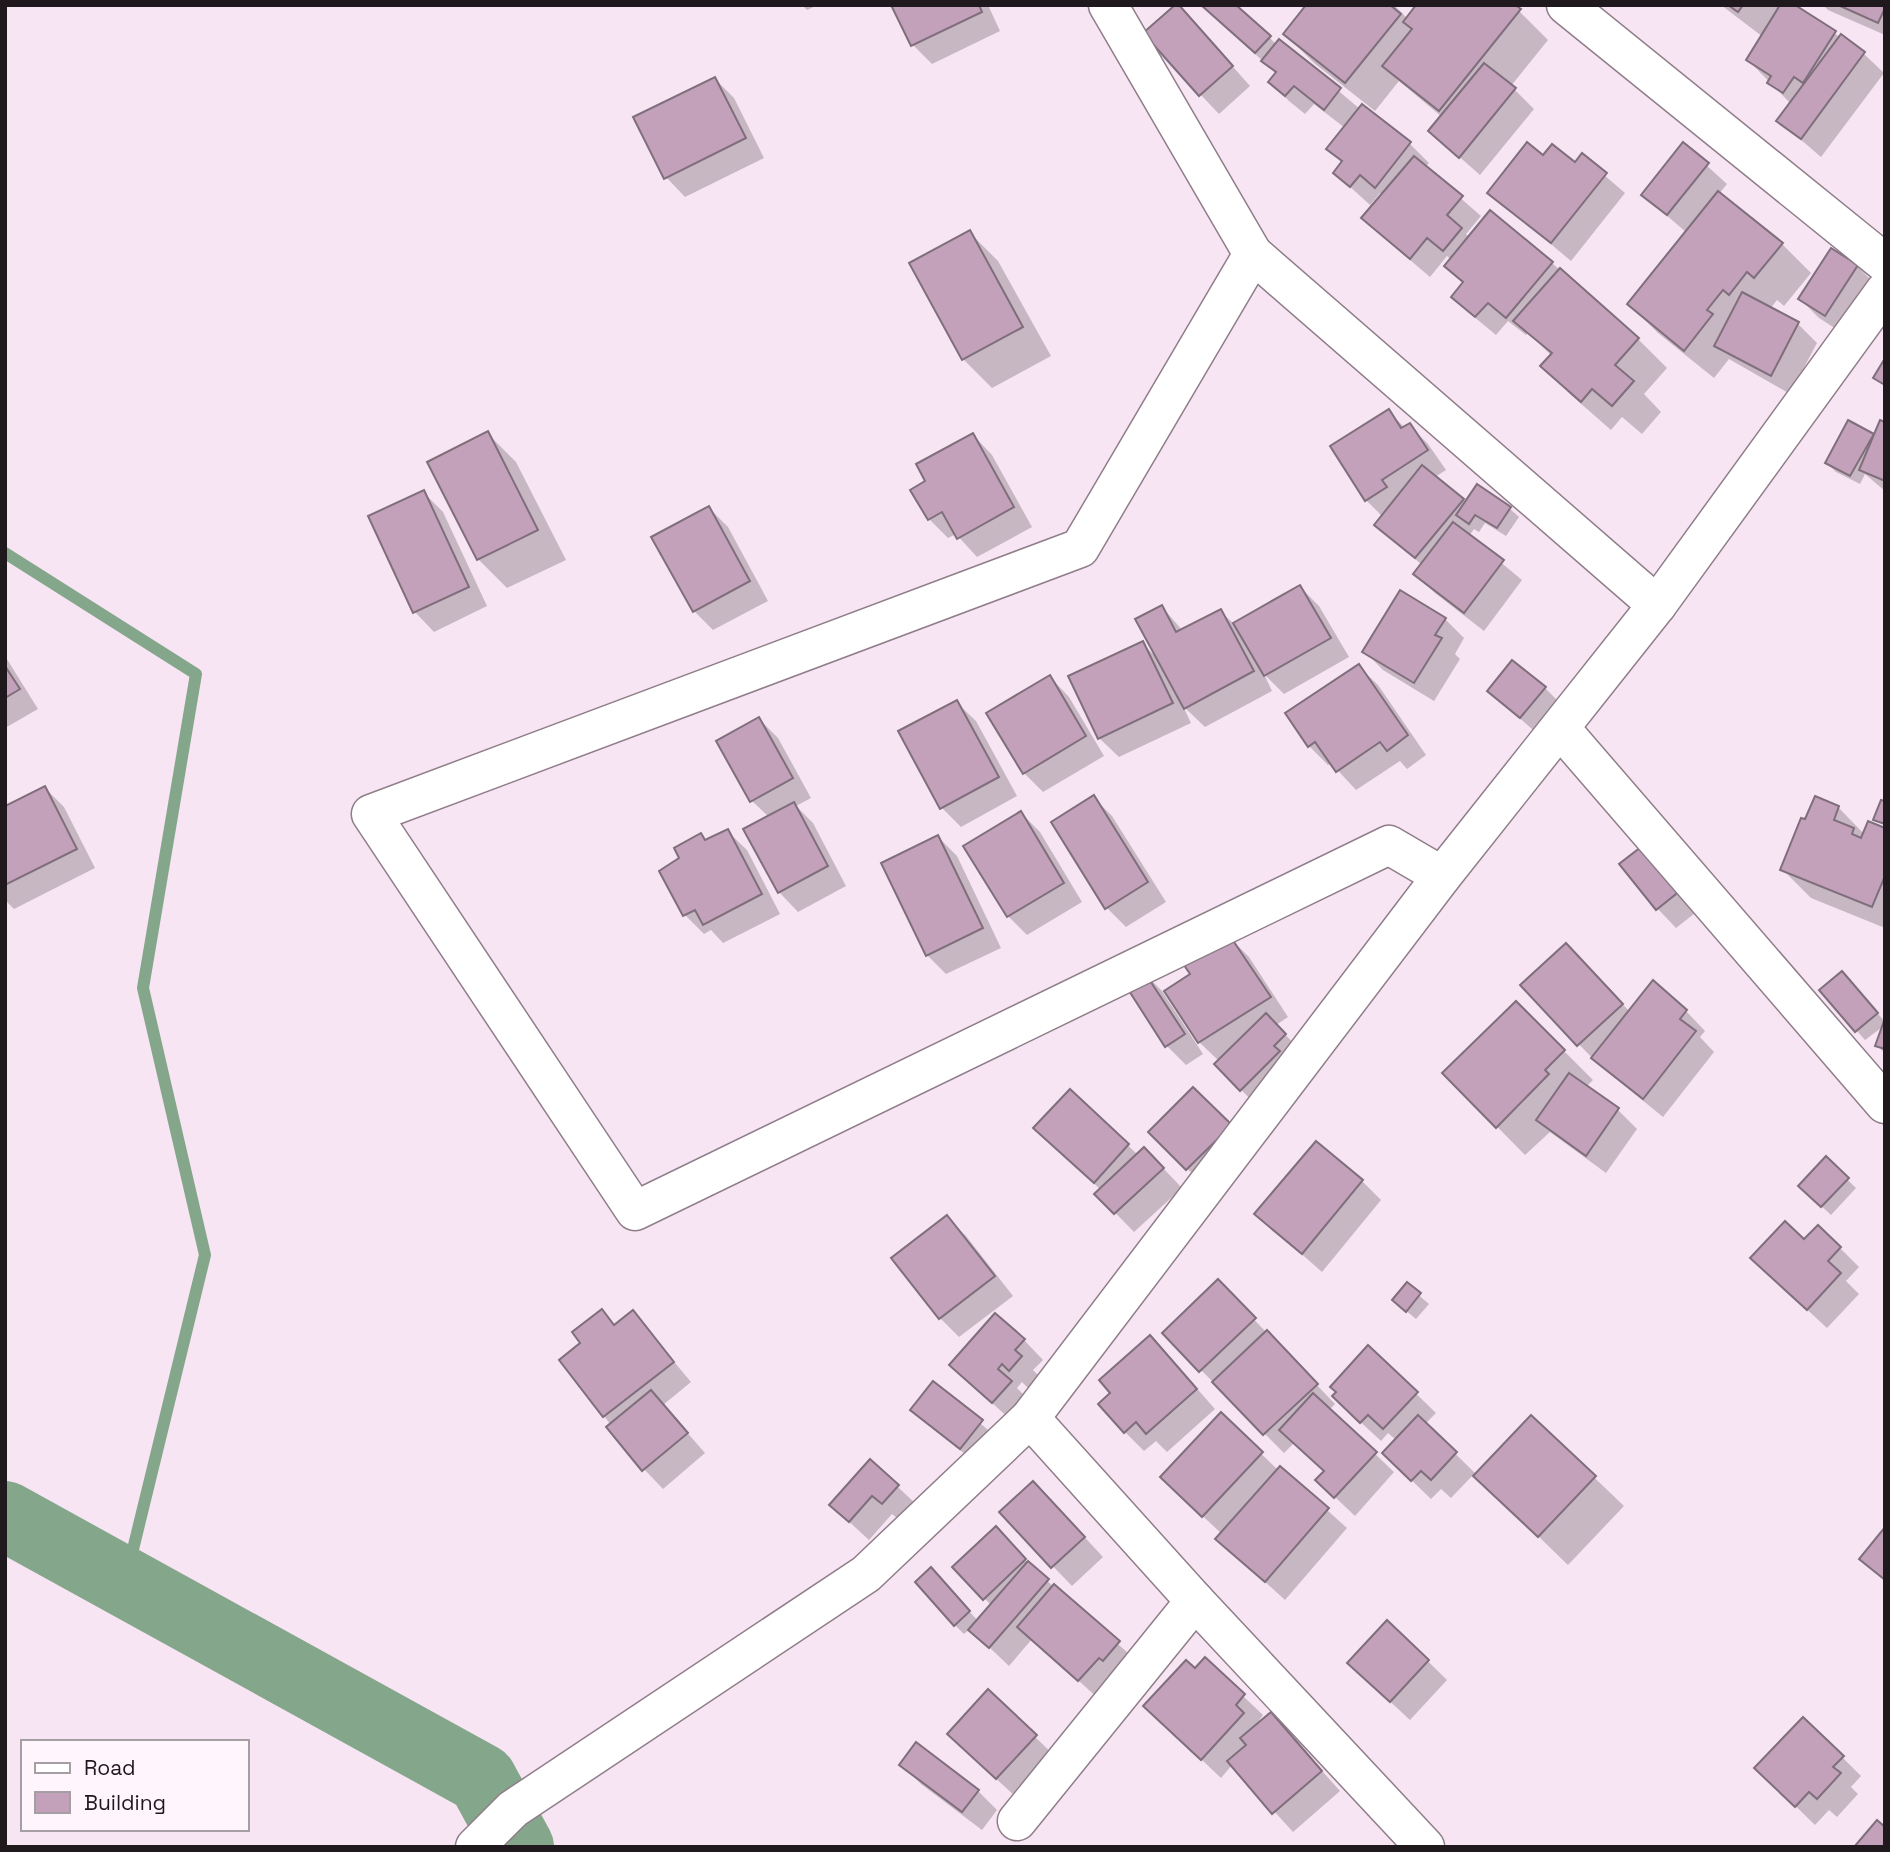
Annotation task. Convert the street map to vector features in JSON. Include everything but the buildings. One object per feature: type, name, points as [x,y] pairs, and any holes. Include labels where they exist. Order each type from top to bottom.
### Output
[{"type":"street","points":[[1108,5],[1253,254],[1657,605]]},
{"type":"street","points":[[1566,5],[1885,263]]},
{"type":"street","points":[[1253,254],[1080,548],[371,814],[635,1211],[1389,845],[1442,876]]},
{"type":"street","points":[[478,1844],[513,1809],[866,1574],[1030,1418],[1442,876],[1657,605],[1885,291]]},
{"type":"street","points":[[1560,728],[1885,1104]]},
{"type":"street","points":[[1030,1418],[1195,1601],[1425,1847]]},
{"type":"street","points":[[1017,1821],[1195,1601]]},
{"type":"waterway","points":[[5,553],[196,674],[143,988],[205,1255],[125,1582]]},
{"type":"waterway","points":[[5,1516],[482,1779],[519,1847]]}]
